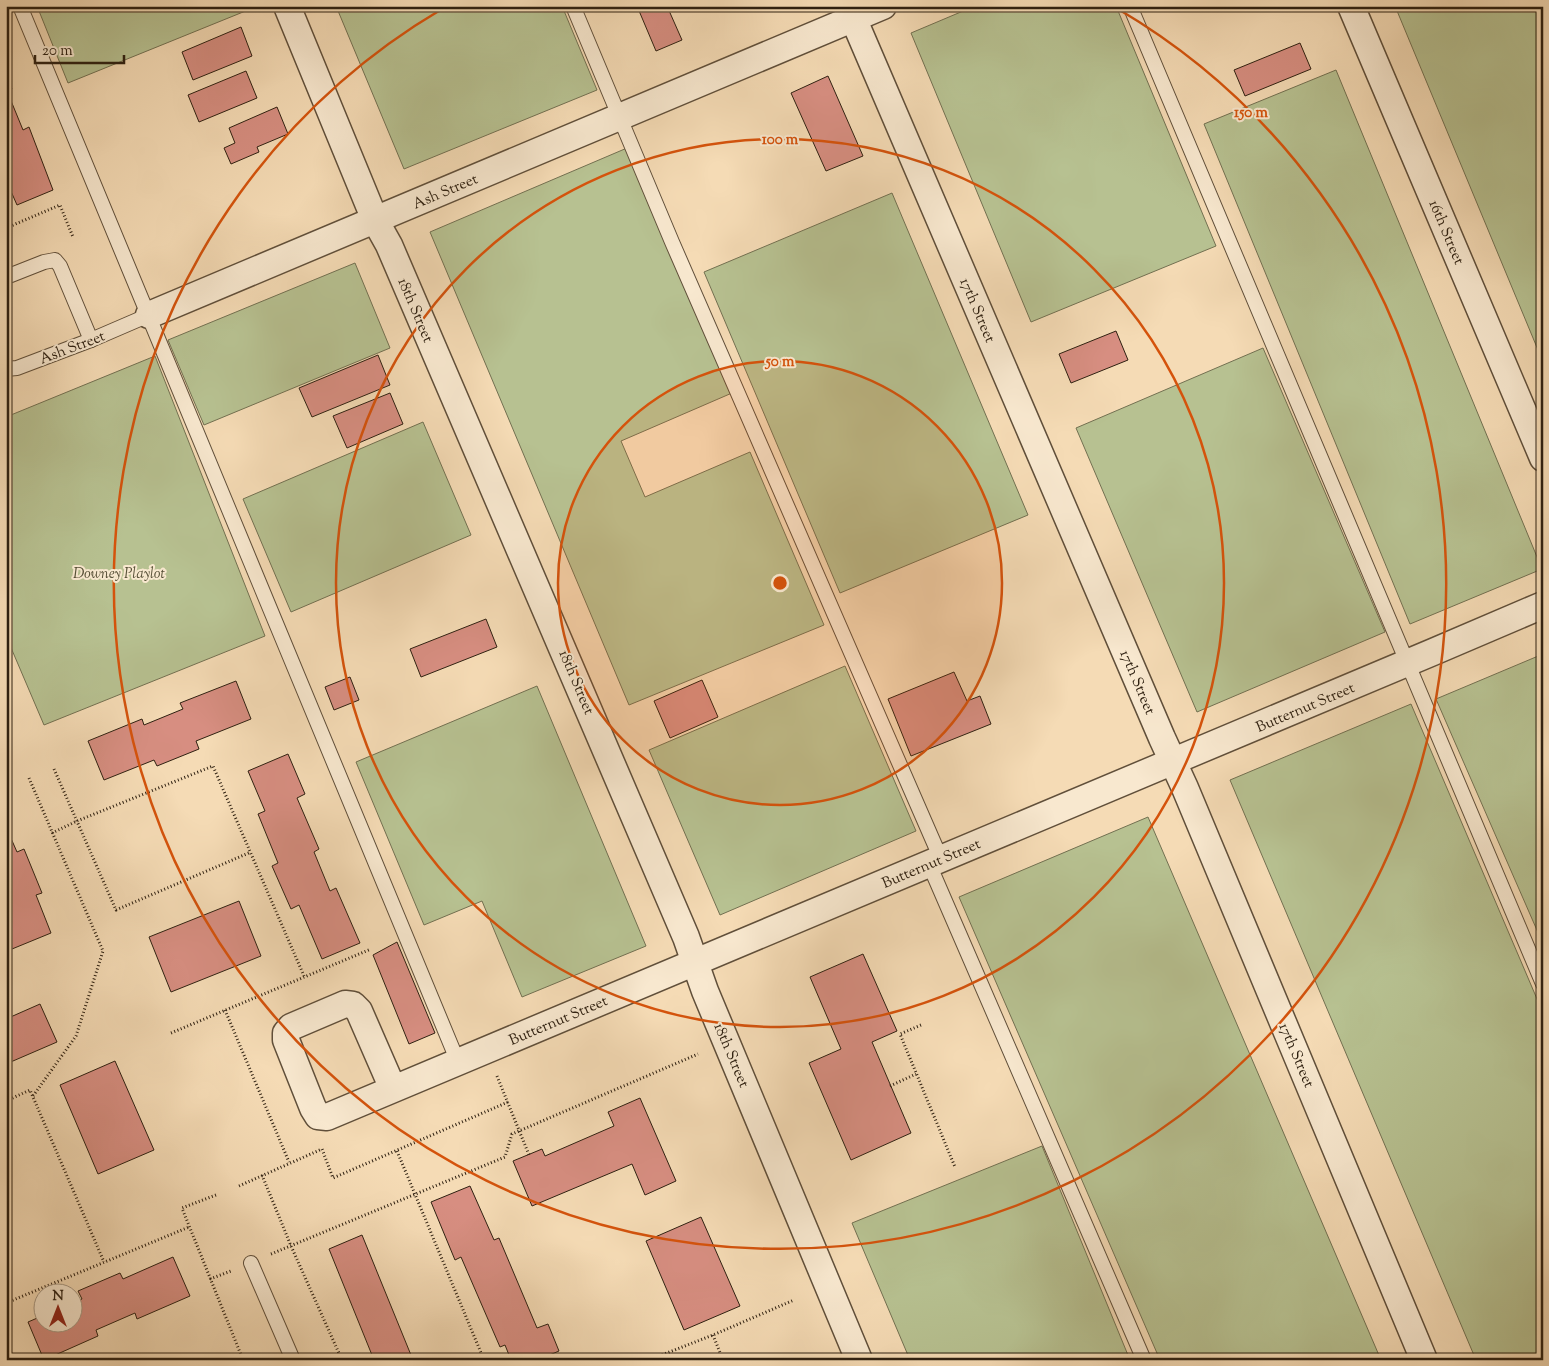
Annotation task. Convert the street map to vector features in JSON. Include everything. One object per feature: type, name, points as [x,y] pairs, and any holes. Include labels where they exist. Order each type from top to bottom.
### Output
[{"type":"street","name":"18th Street","points":[[287,6],[375,220],[392,254],[663,882],[686,937],[705,991],[859,1360]]},
{"type":"street","name":"Ash Street","points":[[149,315],[620,117],[851,12],[883,6]]},
{"type":"street","name":"16th Street","points":[[1351,6],[1543,458]]},
{"type":"street","name":"17th Street","points":[[851,12],[1173,762],[1424,1360]]},
{"type":"street","name":"Butternut Street","points":[[393,1090],[359,1011],[353,1005],[345,1004],[291,1027],[286,1033],[286,1040],[318,1116],[328,1117],[393,1090],[458,1062],[695,963],[935,861],[1173,762],[1543,605]]},
{"type":"lane","points":[[20,6],[458,1062]]},
{"type":"lane","points":[[573,6],[1144,1360]]},
{"type":"lane","points":[[1130,6],[1543,984]]},
{"type":"lane","points":[[6,277],[44,262],[55,260],[60,266],[91,340]]},
{"type":"lane","name":"Ash Street","points":[[6,369],[17,368],[91,340],[149,315]]},
{"type":"lane","points":[[251,1263],[293,1360]]},
{"type":"path","points":[[6,228],[60,206],[73,236]]},
{"type":"path","points":[[52,833],[76,821],[213,766],[304,976]]},
{"type":"path","points":[[54,768],[116,910],[251,852]]},
{"type":"path","points":[[29,778],[103,952],[76,1036],[33,1096]]},
{"type":"path","points":[[171,1033],[371,949]]},
{"type":"path","points":[[225,1010],[289,1162]]},
{"type":"path","points":[[921,1025],[900,1034],[955,1167]]},
{"type":"path","points":[[251,1263],[505,1157],[512,1134],[698,1054]]},
{"type":"path","points":[[890,1086],[916,1074]]},
{"type":"path","points":[[497,1076],[529,1155]]},
{"type":"path","points":[[6,1101],[30,1090],[104,1262]]},
{"type":"path","points":[[239,1186],[289,1162],[322,1149],[333,1178],[508,1102]]},
{"type":"path","points":[[397,1151],[484,1360]]},
{"type":"path","points":[[262,1175],[291,1246],[342,1360]]},
{"type":"path","points":[[216,1195],[182,1208],[244,1360]]},
{"type":"path","points":[[6,1303],[189,1227]]},
{"type":"path","points":[[649,1360],[794,1300]]},
{"type":"path","points":[[713,1335],[723,1360]]},
{"type":"green space","points":[[37,6],[246,6],[248,10],[68,83]]},
{"type":"green space","points":[[336,6],[562,6],[597,90],[404,169]]},
{"type":"green space","points":[[975,6],[1116,6],[1216,246],[1031,322],[911,33]]},
{"type":"green space","points":[[1395,6],[1543,6],[1543,362]]},
{"type":"green space","points":[[1336,70],[1542,569],[1410,624],[1204,124]]},
{"type":"green space","points":[[627,148],[732,393],[621,441],[645,497],[750,452],[824,625],[629,705],[430,232]]},
{"type":"green space","points":[[892,193],[1028,515],[840,593],[704,272]]},
{"type":"green space","points":[[355,263],[390,348],[204,425],[168,340]]},
{"type":"green space","points":[[1263,348],[1385,632],[1197,712],[1076,428]]},
{"type":"green space","name":"Downey Playlot","points":[[155,356],[265,636],[44,725],[6,636],[6,417]]},
{"type":"green space","points":[[423,422],[471,535],[291,612],[243,499]]},
{"type":"green space","points":[[1543,654],[1543,944],[1436,699]]},
{"type":"green space","points":[[845,666],[916,831],[720,915],[649,750]]},
{"type":"green space","points":[[537,686],[646,946],[522,997],[482,901],[424,925],[356,762]]},
{"type":"green space","points":[[1411,704],[1543,1013],[1543,1360],[1476,1360],[1230,780]]},
{"type":"green space","points":[[1148,817],[1381,1360],[1160,1360],[959,897]]},
{"type":"green space","points":[[1042,1146],[1130,1360],[910,1360],[852,1223]]},
{"type":"building","points":[[637,6],[667,6],[682,40],[656,51]]},
{"type":"building","points":[[241,27],[252,56],[193,80],[182,52]]},
{"type":"building","points":[[1300,43],[1311,69],[1245,96],[1234,70]]},
{"type":"building","points":[[246,71],[257,98],[199,122],[188,95]]},
{"type":"building","points":[[6,75],[12,89],[7,91],[23,130],[29,127],[53,190],[17,205],[6,180]]},
{"type":"building","points":[[828,76],[863,156],[826,171],[791,93]]},
{"type":"building","points":[[277,107],[288,134],[257,147],[259,152],[231,164],[224,148],[235,143],[229,128]]},
{"type":"building","points":[[1116,331],[1128,360],[1071,383],[1059,354]]},
{"type":"building","points":[[378,355],[390,385],[312,417],[299,388]]},
{"type":"building","points":[[390,393],[403,424],[347,448],[333,416]]},
{"type":"building","points":[[486,619],[497,647],[421,677],[410,649]]},
{"type":"building","points":[[954,672],[967,701],[980,696],[991,724],[911,756],[888,699]]},
{"type":"building","points":[[350,677],[359,700],[334,710],[325,687]]},
{"type":"building","points":[[702,680],[718,717],[670,738],[654,701]]},
{"type":"building","points":[[236,681],[251,719],[196,741],[199,749],[157,766],[154,760],[104,780],[88,741],[142,719],[144,725],[183,709],[180,703]]},
{"type":"building","points":[[288,754],[305,794],[297,798],[319,849],[314,852],[330,891],[336,888],[360,943],[322,959],[299,905],[291,909],[272,866],[278,863],[258,814],[265,811],[248,771]]},
{"type":"building","points":[[6,827],[17,852],[24,849],[42,893],[36,895],[51,933],[12,949],[6,935]]},
{"type":"building","points":[[239,901],[261,956],[171,992],[149,937]]},
{"type":"building","points":[[397,942],[435,1033],[409,1044],[373,955]]},
{"type":"building","points":[[863,954],[897,1031],[872,1042],[911,1133],[851,1160],[809,1063],[841,1049],[810,977]]},
{"type":"building","points":[[40,1004],[57,1042],[6,1064],[6,1019]]},
{"type":"building","points":[[115,1061],[154,1150],[98,1174],[60,1085]]},
{"type":"building","points":[[640,1098],[676,1181],[645,1195],[632,1164],[532,1206],[513,1161],[542,1149],[545,1156],[614,1126],[608,1112]]},
{"type":"building","points":[[470,1186],[494,1240],[499,1238],[537,1328],[548,1324],[559,1351],[538,1360],[511,1360],[505,1345],[500,1347],[461,1257],[455,1260],[431,1202]]},
{"type":"building","points":[[701,1217],[740,1306],[684,1330],[646,1241]]},
{"type":"building","points":[[362,1235],[413,1360],[374,1360],[329,1249]]},
{"type":"building","points":[[173,1257],[190,1296],[137,1319],[135,1313],[96,1330],[98,1336],[44,1360],[33,1334],[82,1334],[82,1289],[120,1273],[123,1279]]},
{"type":"building","points":[[32,1320],[32,1332],[28,1322]]}]
